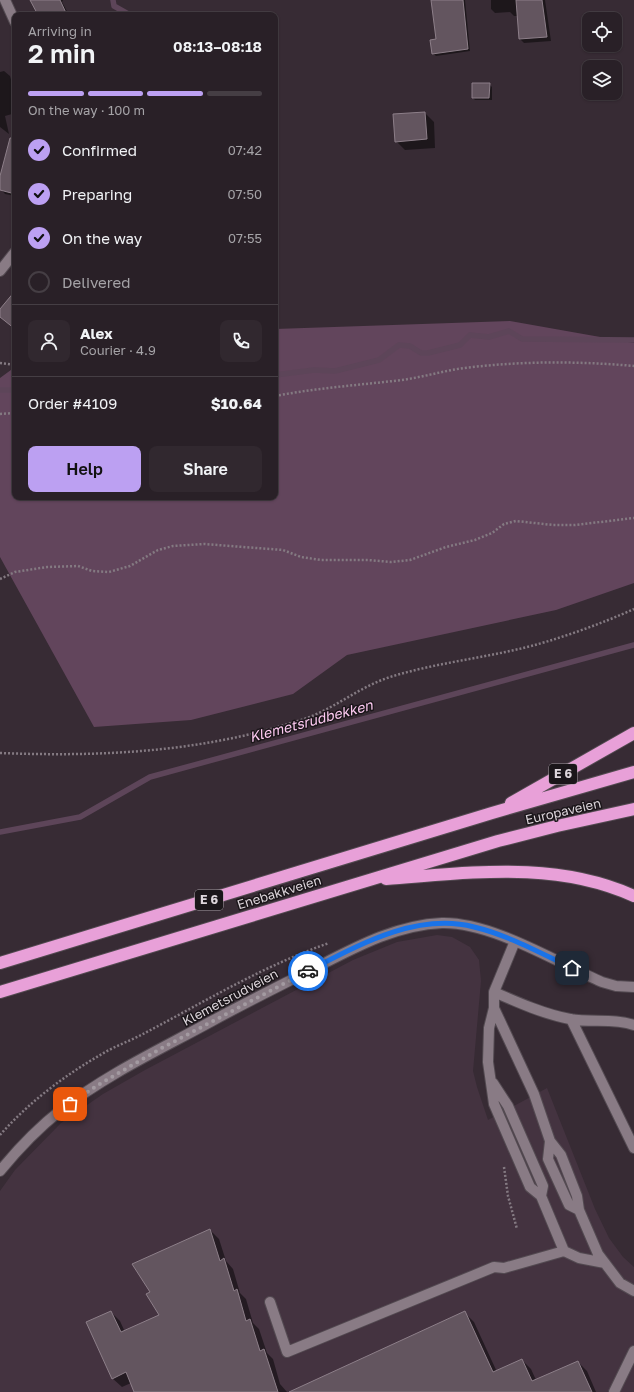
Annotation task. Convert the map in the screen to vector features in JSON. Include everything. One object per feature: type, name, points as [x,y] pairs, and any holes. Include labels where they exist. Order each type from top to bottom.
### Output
[{"type":"highway","name":"E 6","points":[[492,813],[634,734]]},
{"type":"highway","name":"Europaveien","points":[[492,813],[634,772]]},
{"type":"highway","name":"Europaveien","points":[[498,841],[634,809]]},
{"type":"highway","name":"Enebakkveien","points":[[0,963],[492,813]]},
{"type":"highway","name":"Enebakkveien","points":[[0,992],[498,841]]},
{"type":"highway","name":"E 6","points":[[363,881],[520,871],[564,874],[590,880],[634,896]]},
{"type":"street","points":[[5,0],[12,15]]},
{"type":"street","points":[[0,270],[12,256]]},
{"type":"street","name":"Klemetsrudveien","points":[[2,1163],[60,1111],[98,1085],[256,997],[370,940],[397,931],[441,923],[474,926],[515,941],[602,982],[616,986],[632,984]]},
{"type":"street","points":[[515,941],[494,992],[494,1008],[489,1028],[488,1062],[492,1081],[494,1104],[530,1187],[541,1196],[564,1251]]},
{"type":"street","points":[[494,992],[524,1006],[570,1019],[606,1022],[621,1021],[634,1025]]},
{"type":"street","points":[[494,1008],[540,1107],[550,1141],[561,1155],[577,1196],[579,1210],[598,1254],[620,1283],[634,1291]]},
{"type":"street","points":[[570,1019],[634,1148]]},
{"type":"street","points":[[270,1302],[287,1352],[494,1266],[504,1268],[564,1251],[579,1258],[605,1263]]},
{"type":"street","points":[[614,1392],[634,1351]]},
{"type":"path","points":[[278,395],[302,391],[404,379],[483,366],[563,362],[634,366]]},
{"type":"path","points":[[0,363],[12,365]]},
{"type":"path","points":[[0,414],[12,413]]},
{"type":"path","points":[[0,579],[15,572],[47,567],[78,566],[92,571],[108,572],[130,566],[158,550],[173,546],[204,544],[284,550],[301,557],[321,560],[368,560],[391,562],[410,560],[446,546],[475,540],[492,533],[504,524],[516,521],[575,525],[634,518]]},
{"type":"path","points":[[0,753],[138,752],[203,745],[260,732],[324,712],[370,685],[389,678],[436,665],[521,649],[613,618],[634,609]]},
{"type":"path","points":[[0,1135],[22,1112],[59,1081],[103,1053],[143,1034],[255,974],[332,942]]},
{"type":"path","points":[[505,1162],[506,1183],[517,1229]]},
{"type":"shaded area","points":[[510,321],[634,343],[634,583],[556,610],[347,655],[293,694],[191,720],[94,727],[0,557],[0,378],[12,369],[12,500],[278,500],[278,329]]},
{"type":"shaded area","points":[[437,935],[452,937],[470,947],[479,960],[481,981],[473,1071],[488,1120],[547,1088],[595,1209],[609,1238],[623,1257],[634,1267],[634,1392],[0,1392],[0,1191],[15,1170],[61,1123],[103,1094],[145,1070],[353,960],[397,942]]},
{"type":"building","points":[[30,0],[60,0],[66,12],[36,12]]},
{"type":"building","points":[[431,0],[463,0],[468,49],[432,54],[430,40],[436,39]]},
{"type":"building","points":[[516,0],[542,0],[547,37],[519,39]]},
{"type":"building","points":[[472,83],[490,83],[489,98],[472,98]]},
{"type":"building","points":[[425,112],[427,139],[395,142],[393,114]]},
{"type":"building","points":[[10,138],[12,138],[12,193],[0,190],[0,176]]},
{"type":"building","points":[[12,295],[12,327],[0,317],[0,309]]},
{"type":"building","points":[[210,1229],[220,1261],[224,1258],[234,1291],[237,1289],[246,1321],[250,1319],[260,1351],[264,1349],[278,1392],[134,1392],[126,1372],[112,1379],[86,1322],[111,1311],[121,1332],[159,1315],[146,1294],[150,1292],[132,1264]]},
{"type":"building","points":[[465,1311],[493,1372],[522,1359],[532,1381],[578,1361],[592,1392],[289,1392]]},
{"type":"waterway","points":[[113,0],[114,6],[125,12]]},
{"type":"waterway","points":[[278,375],[314,370],[335,371],[379,360],[399,345],[410,346],[421,353],[428,353],[460,345],[470,335],[489,337],[509,331],[522,339],[634,340]]},
{"type":"waterway","points":[[0,390],[12,390]]},
{"type":"waterway","name":"Klemetsrudbekken","points":[[0,832],[80,817],[150,777],[634,645]]},
{"type":"way so far","points":[[70,1104],[80,1096],[160,1049],[256,997],[308,971]]},
{"type":"route","points":[[308,971],[376,938],[397,931],[441,923],[474,926],[515,941],[572,968]]}]
